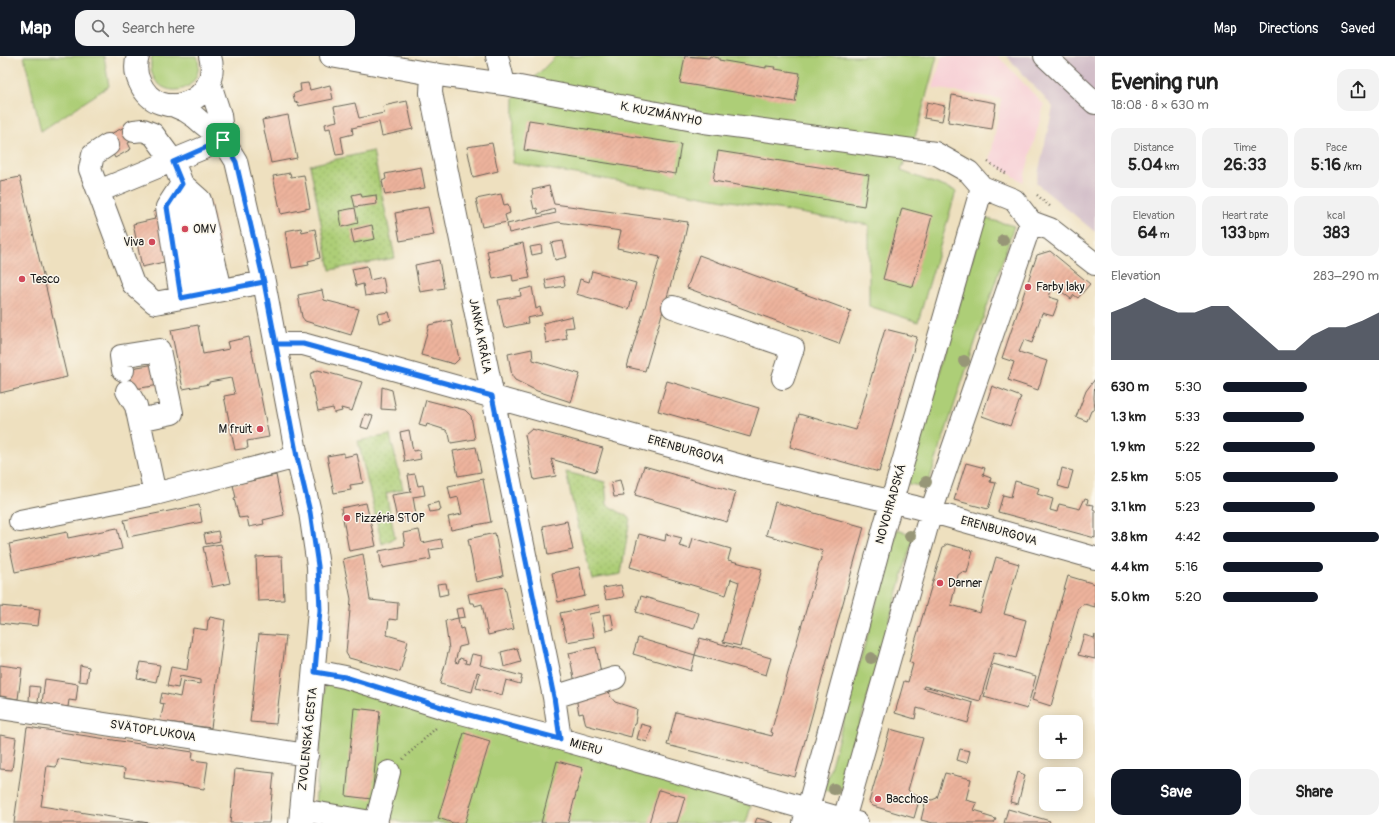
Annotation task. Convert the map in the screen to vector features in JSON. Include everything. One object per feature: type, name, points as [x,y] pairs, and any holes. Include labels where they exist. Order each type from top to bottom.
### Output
[{"type":"street","name":"K. KUZMÁNYHO","points":[[331,56],[432,74],[504,84],[704,122],[935,153],[969,172],[982,187]]},
{"type":"street","points":[[497,56],[504,84]]},
{"type":"street","points":[[1045,56],[1095,103]]},
{"type":"street","name":"ZVOLENSKÁ CESTA","points":[[137,57],[137,79],[148,95],[156,101],[172,105],[191,114],[223,140],[236,162],[264,282],[297,457],[310,512],[318,566],[320,610],[301,816]]},
{"type":"street","name":"ZVOLENSKÁ CESTA","points":[[172,105],[184,104],[195,99],[203,92],[214,65]]},
{"type":"street","name":"ZVOLENSKÁ CESTA","points":[[214,65],[223,140]]},
{"type":"street","name":"JANKA KRÁĽA","points":[[432,74],[431,93],[554,697],[560,739]]},
{"type":"street","points":[[134,130],[143,130],[153,134],[173,162],[182,184],[201,294]]},
{"type":"street","points":[[99,191],[173,162],[223,140]]},
{"type":"street","points":[[108,145],[92,155],[90,169],[133,284],[155,303],[264,282]]},
{"type":"street","points":[[982,187],[1014,200],[1031,222],[1050,229],[1095,264]]},
{"type":"street","name":"NOVOHRADSKÁ","points":[[806,816],[892,502],[982,187]]},
{"type":"street","points":[[848,822],[931,512],[1031,222]]},
{"type":"street","points":[[674,307],[793,348],[783,378]]},
{"type":"street","name":"ERENBURGOVA","points":[[276,344],[303,344],[756,470],[931,512],[1095,558]]},
{"type":"street","points":[[134,385],[172,413],[159,350],[134,385],[155,494]]},
{"type":"street","points":[[20,521],[155,494],[297,457]]},
{"type":"street","name":"MIERU","points":[[315,672],[345,677],[454,711],[560,739],[806,816],[848,822]]},
{"type":"street","points":[[554,697],[615,678]]},
{"type":"street","name":"SVÄTOPLUKOVA","points":[[0,708],[306,755]]},
{"type":"street","points":[[301,816],[376,823],[389,772]]},
{"type":"path","points":[[389,772],[454,711]]},
{"type":"shaded area","points":[[942,56],[998,56],[1044,105],[1023,182],[990,161],[1001,99],[933,88]]},
{"type":"shaded area","points":[[1006,56],[1095,56],[1095,232],[1036,183],[1053,107]]},
{"type":"green space","points":[[24,56],[104,56],[109,86],[41,131]]},
{"type":"green space","points":[[152,56],[197,56],[198,71],[194,81],[187,87],[178,90],[161,86],[154,79],[151,69]]},
{"type":"green space","points":[[556,56],[937,56],[916,134],[901,171],[956,191],[918,322],[869,306],[869,225],[513,163],[514,98]]},
{"type":"green space","points":[[373,151],[395,258],[330,270],[310,165]]},
{"type":"green space","points":[[984,218],[1014,226],[927,487],[908,484]]},
{"type":"green space","points":[[390,435],[403,489],[386,493],[395,538],[382,544],[358,441]]},
{"type":"green space","points":[[566,472],[605,482],[607,505],[630,518],[621,574],[592,579]]},
{"type":"green space","points":[[897,530],[914,535],[840,794],[824,790]]},
{"type":"green space","points":[[326,671],[751,806],[746,823],[403,823],[369,812],[315,806]]},
{"type":"building","points":[[685,56],[709,58],[710,56],[719,58],[719,60],[766,68],[766,66],[776,67],[775,69],[800,73],[795,102],[680,83]]},
{"type":"building","points":[[308,83],[310,90],[330,85],[333,99],[299,106],[298,102],[295,103],[293,94],[301,91],[300,84]]},
{"type":"building","points":[[952,95],[996,103],[992,129],[948,122]]},
{"type":"building","points":[[407,101],[413,129],[382,136],[379,122],[352,128],[353,134],[341,137],[344,154],[336,155],[330,128],[326,129],[325,124],[337,121],[334,107],[355,103],[359,118],[384,113],[383,106]]},
{"type":"building","points":[[927,102],[945,106],[942,121],[924,118]]},
{"type":"building","points":[[288,115],[297,158],[271,163],[262,120]]},
{"type":"building","points":[[529,120],[681,144],[676,174],[524,150]]},
{"type":"building","points":[[131,124],[138,138],[128,143],[131,149],[115,158],[104,137]]},
{"type":"building","points":[[492,143],[498,171],[473,177],[467,147]]},
{"type":"building","points":[[718,151],[869,175],[864,206],[713,181]]},
{"type":"building","points":[[421,167],[425,188],[385,195],[382,181],[386,179],[385,174]]},
{"type":"building","points":[[290,173],[291,177],[304,175],[310,208],[281,214],[273,176]]},
{"type":"building","name":"Tesco","points":[[20,177],[67,377],[0,393],[0,181]]},
{"type":"building","points":[[549,186],[554,204],[688,222],[645,371],[627,367],[660,257],[617,248],[621,231],[558,222],[509,233],[507,224],[556,213],[555,209],[538,214],[537,208],[534,209],[531,196],[533,195],[532,190]]},
{"type":"building","points":[[361,193],[362,197],[376,195],[377,204],[355,207],[352,195]]},
{"type":"building","points":[[501,194],[504,205],[508,204],[510,213],[505,215],[507,222],[482,227],[476,199]]},
{"type":"building","points":[[209,199],[220,246],[164,259],[164,262],[142,267],[133,224],[155,219],[153,212]]},
{"type":"building","points":[[428,207],[434,235],[400,241],[395,213]]},
{"type":"building","points":[[355,208],[358,223],[342,227],[339,211]]},
{"type":"building","points":[[902,208],[932,216],[913,287],[883,279]]},
{"type":"building","points":[[372,225],[375,239],[354,243],[351,230]]},
{"type":"building","points":[[301,228],[302,232],[315,229],[320,258],[308,261],[309,265],[292,268],[285,231]]},
{"type":"building","points":[[563,241],[567,257],[555,260],[551,243]]},
{"type":"building","points":[[523,243],[530,278],[513,281],[512,275],[493,279],[487,251]]},
{"type":"building","points":[[541,245],[542,253],[532,255],[530,247]]},
{"type":"building","points":[[1050,251],[1090,284],[1078,298],[1074,295],[1071,299],[1053,285],[1049,297],[1059,300],[1053,316],[1042,313],[1032,343],[1024,340],[1019,352],[1047,361],[1038,390],[1008,380],[1014,362],[1002,358],[1037,255]]},
{"type":"building","points":[[699,255],[851,311],[839,344],[687,288]]},
{"type":"building","points":[[439,260],[444,288],[420,292],[415,265]]},
{"type":"building","points":[[367,266],[370,280],[383,277],[386,293],[365,296],[363,284],[356,286],[352,269]]},
{"type":"building","points":[[592,271],[636,283],[629,309],[576,294],[580,279],[589,282]]},
{"type":"building","points":[[563,276],[565,286],[547,289],[545,280]]},
{"type":"building","points":[[532,287],[536,309],[540,307],[542,315],[527,318],[528,323],[504,328],[498,300],[521,296],[520,290]]},
{"type":"building","points":[[322,290],[324,300],[359,309],[351,335],[305,321],[302,317],[298,295]]},
{"type":"building","points":[[389,312],[391,320],[379,323],[377,314]]},
{"type":"building","points":[[572,316],[574,327],[565,328],[567,339],[546,343],[543,323]]},
{"type":"building","points":[[451,320],[459,359],[454,364],[421,355],[429,325]]},
{"type":"building","points":[[198,325],[203,354],[229,349],[227,342],[249,337],[269,437],[247,441],[248,448],[235,450],[224,396],[235,394],[231,378],[183,389],[171,330]]},
{"type":"building","points":[[885,329],[917,337],[879,472],[790,447],[799,414],[856,430]]},
{"type":"building","points":[[532,349],[533,360],[580,374],[571,402],[537,391],[515,380],[512,376],[508,354]]},
{"type":"building","points":[[156,364],[160,385],[121,391],[118,370]]},
{"type":"building","points":[[318,370],[362,382],[352,411],[341,408],[342,411],[334,413],[333,408],[318,411],[310,374]]},
{"type":"building","points":[[1095,379],[1095,409],[1091,411],[1087,421],[1076,417],[1086,391]]},
{"type":"building","points":[[667,381],[759,408],[750,437],[658,411]]},
{"type":"building","points":[[992,386],[1021,397],[1010,426],[982,416]]},
{"type":"building","points":[[382,387],[392,390],[396,410],[381,409]]},
{"type":"building","points":[[426,400],[465,410],[471,416],[475,439],[451,443],[449,434],[446,430],[427,424],[426,427],[419,425]]},
{"type":"building","points":[[365,414],[373,416],[368,429],[361,427]]},
{"type":"building","points":[[532,429],[603,448],[596,472],[551,459],[556,476],[534,480],[525,435]]},
{"type":"building","points":[[409,430],[413,451],[419,450],[421,459],[405,462],[400,432]]},
{"type":"building","points":[[476,447],[481,472],[458,476],[453,451]]},
{"type":"building","points":[[344,453],[344,457],[357,454],[363,483],[350,485],[351,490],[334,493],[327,456]]},
{"type":"building","points":[[966,463],[985,468],[983,475],[991,478],[990,482],[996,483],[988,509],[954,500]]},
{"type":"building","points":[[644,466],[736,492],[727,522],[635,495]]},
{"type":"building","points":[[1062,468],[1073,471],[1068,489],[1058,486]]},
{"type":"building","points":[[415,474],[418,486],[423,485],[425,495],[413,497],[416,515],[397,519],[392,495],[411,492],[408,475]]},
{"type":"building","points":[[276,475],[284,515],[263,520],[264,524],[249,527],[247,517],[239,518],[234,499],[236,498],[233,485]]},
{"type":"building","points":[[483,479],[491,522],[451,530],[448,517],[462,514],[458,497],[451,499],[448,486]]},
{"type":"building","points":[[620,480],[624,496],[614,497],[611,482]]},
{"type":"building","points":[[1015,481],[1039,488],[1037,494],[1053,499],[1050,510],[1057,512],[1059,504],[1080,509],[1085,498],[1088,499],[1087,504],[1094,505],[1093,509],[1095,510],[1095,538],[998,512],[1003,495],[1011,497]]},
{"type":"building","points":[[439,502],[441,510],[430,512],[428,505]]},
{"type":"building","points":[[775,502],[864,527],[795,777],[667,745],[676,712],[772,736],[773,733],[771,732],[823,551],[766,535]]},
{"type":"building","points":[[366,503],[376,546],[349,551],[341,508]]},
{"type":"building","points":[[199,505],[202,522],[128,537],[124,520]]},
{"type":"building","points":[[567,521],[573,550],[548,555],[543,526]]},
{"type":"building","points":[[117,528],[122,549],[15,572],[9,544],[67,532],[68,538]]},
{"type":"building","points":[[419,530],[422,543],[441,539],[443,548],[429,550],[431,559],[382,568],[379,551],[405,546],[403,533]]},
{"type":"building","points":[[218,531],[220,541],[206,544],[204,534]]},
{"type":"building","points":[[495,533],[503,576],[476,582],[468,539]]},
{"type":"building","points":[[639,534],[665,541],[666,534],[682,538],[679,546],[690,549],[693,538],[731,549],[728,560],[762,569],[740,646],[723,642],[739,582],[731,579],[726,595],[630,567]]},
{"type":"building","points":[[221,544],[230,583],[212,587],[203,547]]},
{"type":"building","points":[[947,544],[973,551],[967,573],[962,572],[958,575],[951,605],[980,613],[996,557],[1019,564],[1004,614],[1026,620],[1016,658],[994,652],[980,701],[924,686],[923,688],[973,703],[968,723],[917,708],[915,719],[895,713],[904,681],[908,682],[913,664],[909,662],[943,547]]},
{"type":"building","points":[[363,554],[370,600],[398,603],[397,620],[389,619],[387,635],[408,641],[400,672],[349,658],[346,653],[351,599],[343,559]]},
{"type":"building","points":[[282,556],[284,600],[258,601],[256,557]]},
{"type":"building","points":[[579,567],[585,596],[558,602],[552,573]]},
{"type":"building","points":[[1068,576],[1095,584],[1095,607],[1084,604],[1079,607],[1051,706],[1032,700]]},
{"type":"building","points":[[446,583],[448,594],[439,596],[437,584]]},
{"type":"building","points":[[621,585],[624,597],[606,600],[603,588]]},
{"type":"building","points":[[505,587],[514,629],[488,635],[482,604],[475,606],[474,603],[470,603],[468,594]]},
{"type":"building","points":[[641,596],[699,613],[694,629],[636,612]]},
{"type":"building","points":[[599,605],[600,612],[589,614],[594,637],[567,642],[560,613]]},
{"type":"building","points":[[0,606],[40,609],[38,626],[0,623]]},
{"type":"building","points":[[463,608],[465,617],[458,618],[456,609]]},
{"type":"building","points":[[611,614],[614,629],[606,631],[603,615]]},
{"type":"building","points":[[210,617],[225,620],[211,728],[160,721],[164,704],[160,703],[162,693],[180,697],[183,681],[200,684],[200,680],[180,676],[178,688],[167,686],[171,667],[187,670],[193,628],[207,630],[208,620]]},
{"type":"building","points":[[458,618],[460,629],[463,628],[467,645],[459,647],[455,662],[458,663],[460,658],[466,660],[465,663],[469,664],[472,654],[482,656],[480,665],[522,676],[520,684],[506,680],[502,695],[476,688],[480,673],[477,672],[472,692],[440,684],[449,649],[445,621]]},
{"type":"building","points":[[259,634],[286,636],[276,724],[250,722]]},
{"type":"building","points":[[1084,635],[1094,638],[1095,635],[1095,659],[1078,655]]},
{"type":"building","points":[[638,638],[695,655],[691,671],[633,654]]},
{"type":"building","points":[[700,638],[771,658],[766,675],[695,655]]},
{"type":"building","points":[[596,647],[602,678],[575,683],[569,653]]},
{"type":"building","points":[[517,648],[521,662],[504,667],[501,652]]},
{"type":"building","points":[[141,662],[160,665],[156,682],[137,678]]},
{"type":"building","points":[[993,664],[1036,676],[1027,709],[984,697]]},
{"type":"building","points":[[0,665],[22,668],[18,699],[0,696]]},
{"type":"building","points":[[80,665],[89,667],[87,682],[79,681]]},
{"type":"building","points":[[45,679],[78,684],[76,701],[69,700],[68,707],[42,703]]},
{"type":"building","points":[[30,686],[40,687],[38,702],[29,701]]},
{"type":"building","points":[[609,689],[610,696],[615,702],[637,709],[631,737],[586,725],[583,713],[579,714],[576,697]]},
{"type":"building","points":[[354,708],[380,711],[372,799],[346,796]]},
{"type":"building","points":[[641,724],[652,727],[647,742],[637,739]]},
{"type":"building","points":[[27,727],[193,752],[192,760],[208,762],[204,789],[124,777],[125,769],[58,759],[56,767],[47,766],[41,806],[149,823],[14,823]]},
{"type":"building","points":[[890,729],[923,738],[908,790],[912,794],[920,797],[914,818],[873,806],[869,802]]},
{"type":"building","points":[[464,733],[490,741],[465,823],[453,823],[438,818]]},
{"type":"building","points":[[0,735],[16,738],[12,770],[0,769]]},
{"type":"building","points":[[960,749],[970,751],[967,763],[957,760]]},
{"type":"building","points":[[557,761],[583,768],[568,823],[541,823]]},
{"type":"building","points":[[235,769],[274,773],[269,823],[230,823]]},
{"type":"building","points":[[1018,772],[1025,775],[1018,804],[1010,802]]},
{"type":"building","points":[[945,773],[971,779],[966,800],[977,803],[974,810],[984,813],[983,815],[996,819],[994,823],[933,823],[921,820],[926,799],[932,800],[937,798]]},
{"type":"building","points":[[659,790],[685,797],[677,823],[649,823]]},
{"type":"building","points":[[1008,809],[1050,821],[1049,823],[1004,823]]},
{"type":"building","points":[[757,818],[774,823],[755,823]]},
{"type":"place","name":"OMV","points":[[185,229]]},
{"type":"place","name":"Viva","points":[[152,242]]},
{"type":"place","name":"Tesco","points":[[22,279]]},
{"type":"place","name":"Farby laky","points":[[1028,287]]},
{"type":"place","name":"M fruit","points":[[260,429]]},
{"type":"place","name":"Pizzéria STOP","points":[[347,518]]},
{"type":"place","name":"Darner","points":[[940,583]]},
{"type":"place","name":"Bacchos","points":[[878,799]]},
{"type":"route","points":[[223,140],[173,162],[182,184],[167,207],[181,298],[264,282],[276,344],[303,344],[492,396],[554,697],[560,739],[454,711],[345,677],[315,672],[320,610],[318,566],[310,512],[297,457],[264,282],[236,162],[223,140]]}]
